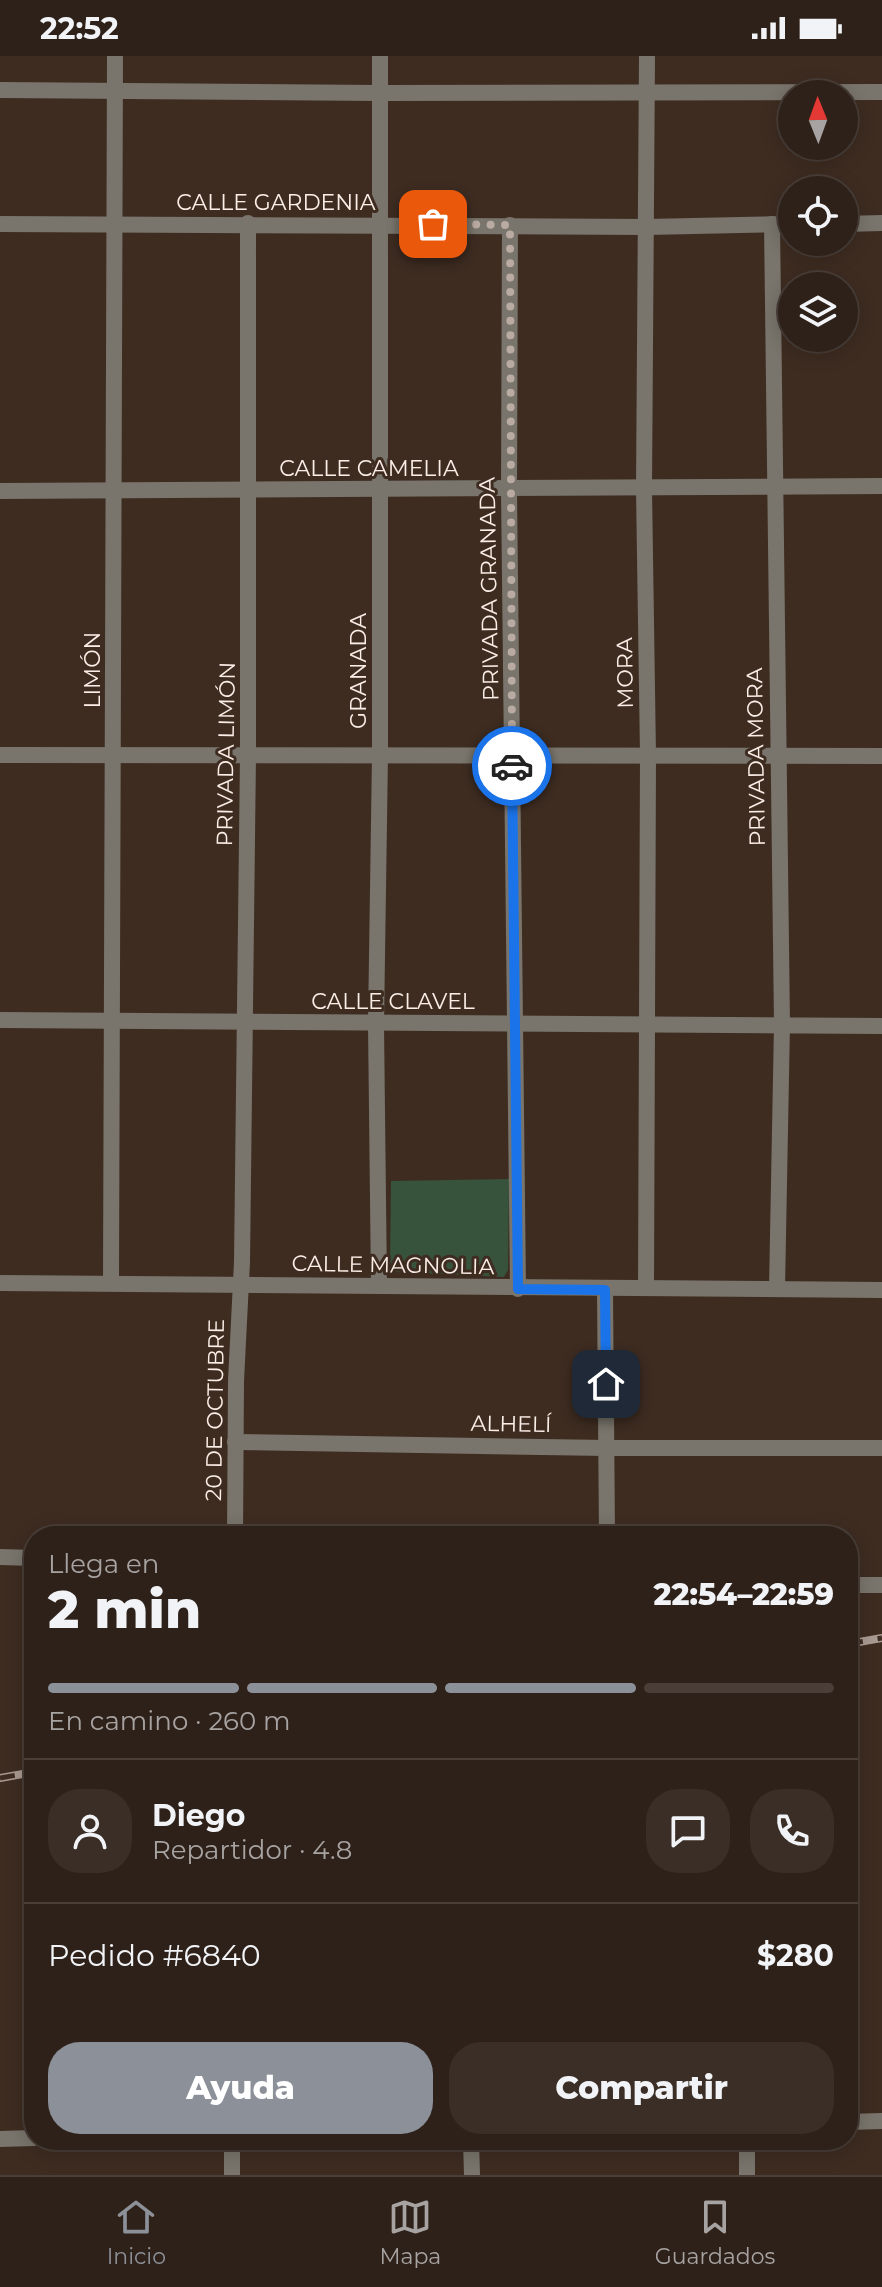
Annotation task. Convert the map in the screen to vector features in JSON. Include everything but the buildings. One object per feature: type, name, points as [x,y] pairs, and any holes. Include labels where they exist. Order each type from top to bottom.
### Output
[{"type":"street","name":"LIMÓN","points":[[111,1283],[115,56]]},
{"type":"street","name":"GRANADA","points":[[379,1286],[376,1024],[380,754],[380,56]]},
{"type":"street","name":"MORA","points":[[646,1288],[648,755],[644,489],[647,56]]},
{"type":"street","points":[[0,90],[882,92]]},
{"type":"street","name":"PRIVADA LIMÓN","points":[[241,1285],[250,490],[248,223]]},
{"type":"street","points":[[858,224],[882,223]]},
{"type":"street","name":"CALLE GARDENIA","points":[[0,224],[647,227],[778,224]]},
{"type":"street","name":"PRIVADA MORA","points":[[772,224],[782,1024],[777,1289]]},
{"type":"street","name":"PRIVADA GRANADA","points":[[510,225],[509,490],[518,1289]]},
{"type":"street","name":"CALLE CAMELIA","points":[[0,491],[882,486]]},
{"type":"street","points":[[0,755],[882,756]]},
{"type":"street","name":"CALLE CLAVEL","points":[[0,1020],[882,1026]]},
{"type":"street","name":"CALLE MAGNOLIA","points":[[0,1283],[882,1290]]},
{"type":"street","name":"20 DE OCTUBRE","points":[[235,1526],[241,1285]]},
{"type":"street","points":[[605,1290],[607,1526]]},
{"type":"street","name":"ALHELÍ","points":[[235,1442],[607,1448],[882,1448]]},
{"type":"street","points":[[0,1557],[24,1558]]},
{"type":"street","points":[[858,1585],[882,1585]]},
{"type":"street","points":[[858,2122],[882,2121]]},
{"type":"street","points":[[0,2139],[24,2138]]},
{"type":"street","points":[[232,2150],[232,2175]]},
{"type":"street","points":[[471,2150],[472,2175]]},
{"type":"street","points":[[747,2150],[747,2175]]},
{"type":"green space","points":[[509,1179],[508,1270],[504,1277],[396,1272],[390,1267],[391,1181]]},
{"type":"railway","points":[[858,1642],[882,1638]]},
{"type":"railway","points":[[0,1778],[24,1774]]},
{"type":"way so far","points":[[433,224],[510,225],[512,766]]},
{"type":"route","points":[[512,766],[518,1289],[605,1290],[606,1384]]}]
